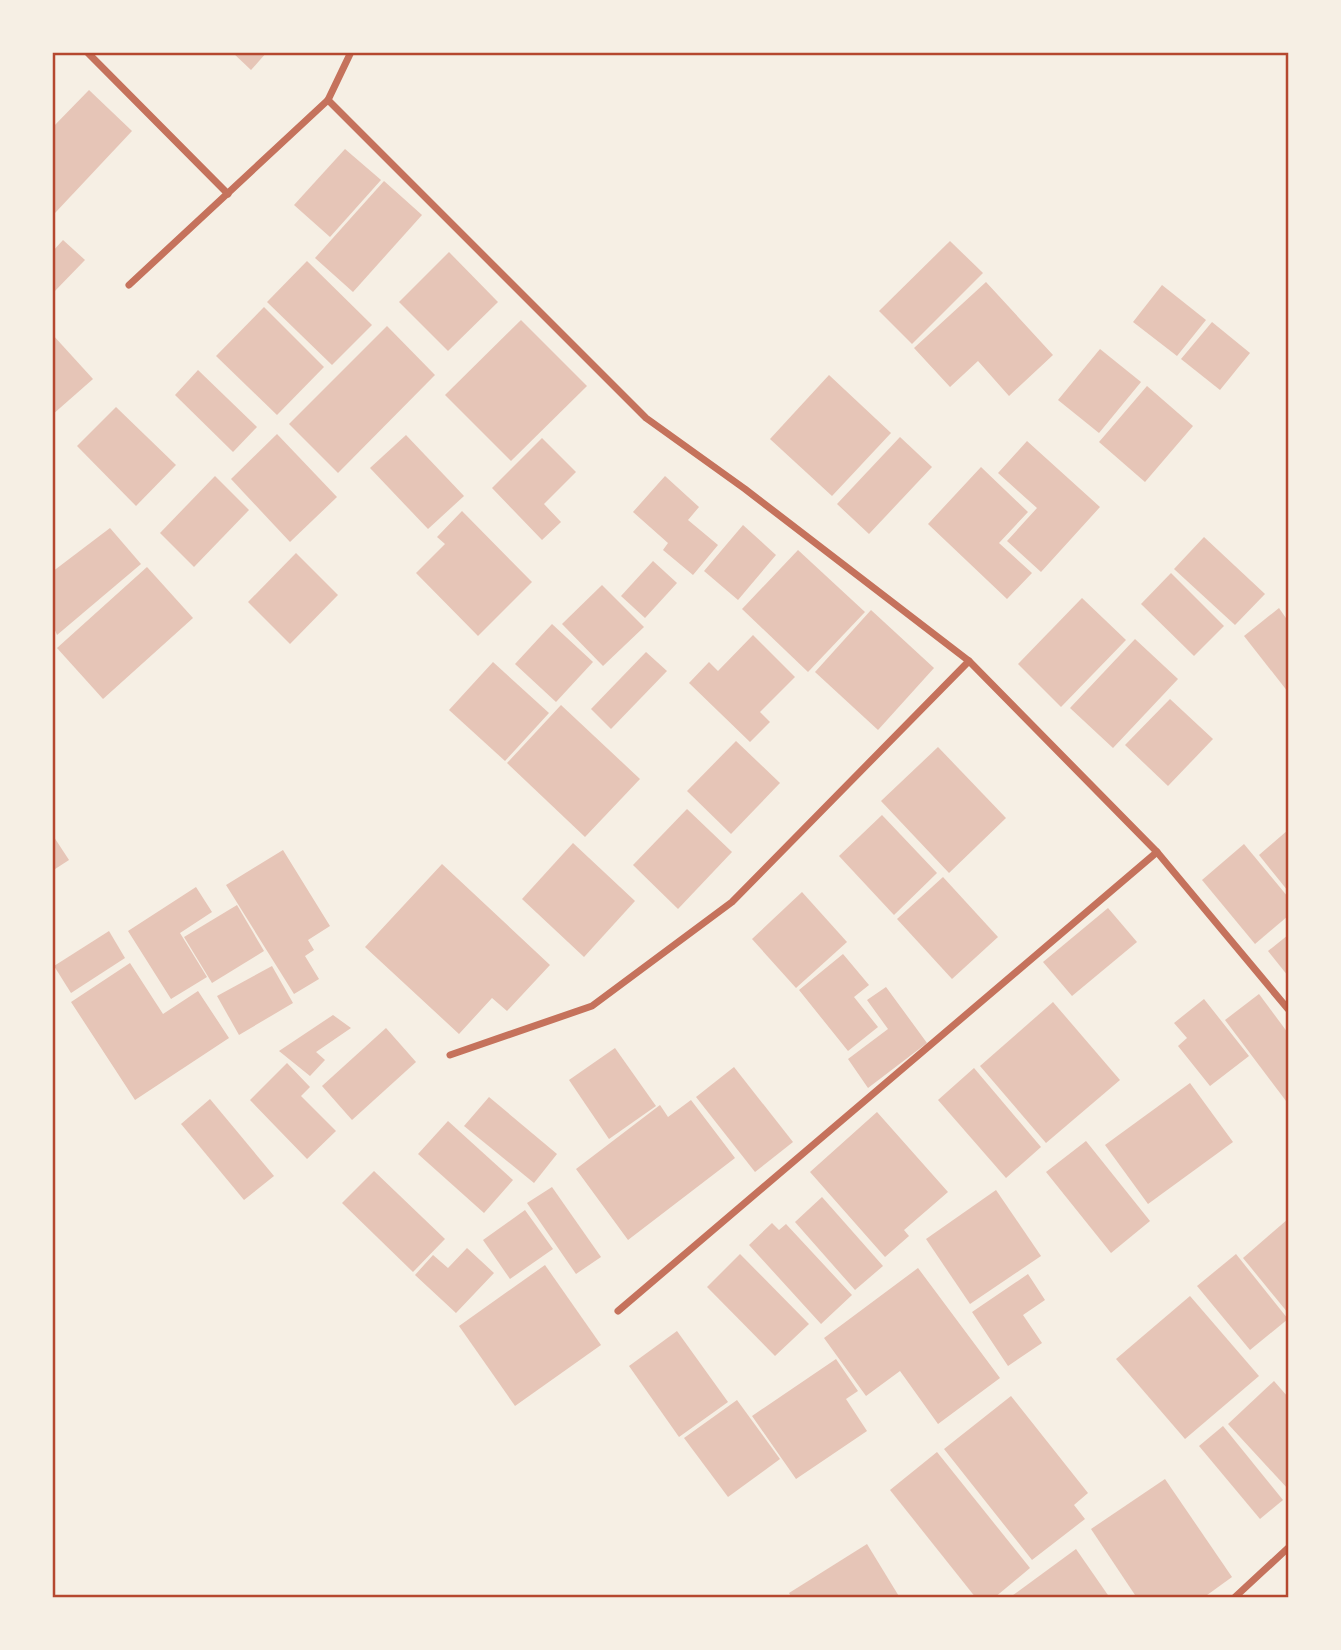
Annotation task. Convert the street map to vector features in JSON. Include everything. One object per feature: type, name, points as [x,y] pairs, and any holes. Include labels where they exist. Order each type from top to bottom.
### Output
[{"type":"street","points":[[88,52],[228,194]]},
{"type":"street","points":[[129,285],[327,100],[351,52]]},
{"type":"street","points":[[327,100],[646,418],[746,489],[969,661],[1157,852],[1289,1009]]},
{"type":"street","points":[[450,1055],[593,1006],[732,902],[969,661]]},
{"type":"street","points":[[618,1311],[1157,852]]},
{"type":"street","points":[[1234,1598],[1289,1548]]},
{"type":"building","points":[[232,52],[267,52],[251,70]]},
{"type":"building","points":[[89,90],[132,131],[55,213],[52,210],[52,128]]},
{"type":"building","points":[[345,149],[381,180],[330,237],[294,205]]},
{"type":"building","points":[[384,181],[422,215],[353,292],[315,258]]},
{"type":"building","points":[[63,240],[85,260],[52,294],[52,252]]},
{"type":"building","points":[[950,241],[983,273],[912,344],[879,311]]},
{"type":"building","points":[[449,252],[498,302],[448,351],[399,302]]},
{"type":"building","points":[[307,261],[372,325],[332,365],[267,302]]},
{"type":"building","points":[[986,282],[1053,355],[1009,396],[978,361],[950,387],[914,348]]},
{"type":"building","points":[[1162,285],[1206,320],[1177,356],[1133,322]]},
{"type":"building","points":[[264,307],[324,367],[277,415],[216,356]]},
{"type":"building","points":[[521,320],[587,386],[511,461],[445,395]]},
{"type":"building","points":[[1212,322],[1250,353],[1220,390],[1181,359]]},
{"type":"building","points":[[387,326],[435,375],[338,473],[289,424]]},
{"type":"building","points":[[52,334],[93,379],[52,415]]},
{"type":"building","points":[[1100,349],[1141,382],[1099,433],[1058,400]]},
{"type":"building","points":[[198,370],[257,427],[233,452],[175,395]]},
{"type":"building","points":[[829,375],[891,433],[832,496],[770,439]]},
{"type":"building","points":[[1147,386],[1193,426],[1145,482],[1099,442]]},
{"type":"building","points":[[116,407],[176,465],[136,506],[77,446]]},
{"type":"building","points":[[277,434],[337,497],[290,542],[231,479]]},
{"type":"building","points":[[406,435],[464,496],[428,529],[370,468]]},
{"type":"building","points":[[900,437],[932,467],[869,534],[837,504]]},
{"type":"building","points":[[542,438],[576,472],[544,504],[561,522],[542,540],[492,488]]},
{"type":"building","points":[[1027,441],[1100,507],[1041,572],[1007,541],[1037,508],[998,473]]},
{"type":"building","points":[[981,467],[1028,512],[999,543],[1032,573],[1007,599],[928,524]]},
{"type":"building","points":[[215,476],[249,510],[194,567],[160,533]]},
{"type":"building","points":[[665,476],[699,507],[688,520],[718,545],[693,575],[663,550],[668,543],[633,512]]},
{"type":"building","points":[[462,511],[532,582],[478,636],[416,573],[445,544],[437,537]]},
{"type":"building","points":[[743,525],[776,555],[738,600],[704,571]]},
{"type":"building","points":[[110,528],[141,564],[57,635],[52,623],[52,572]]},
{"type":"building","points":[[1204,537],[1265,594],[1235,625],[1174,569]]},
{"type":"building","points":[[798,550],[865,612],[808,672],[742,609]]},
{"type":"building","points":[[296,553],[338,595],[290,644],[248,602]]},
{"type":"building","points":[[653,561],[677,583],[645,618],[621,596]]},
{"type":"building","points":[[147,567],[193,618],[103,699],[57,648]]},
{"type":"building","points":[[1171,573],[1224,626],[1194,656],[1141,604]]},
{"type":"building","points":[[602,585],[644,627],[603,666],[562,624]]},
{"type":"building","points":[[1082,598],[1126,640],[1061,707],[1018,664]]},
{"type":"building","points":[[1279,608],[1288,621],[1288,692],[1244,636]]},
{"type":"building","points":[[871,610],[934,668],[878,730],[815,672]]},
{"type":"building","points":[[552,624],[593,662],[556,702],[515,664]]},
{"type":"building","points":[[753,635],[795,677],[760,712],[770,722],[750,742],[689,683],[709,662],[718,671]]},
{"type":"building","points":[[1135,639],[1178,679],[1113,748],[1070,708]]},
{"type":"building","points":[[646,652],[667,671],[611,729],[591,709]]},
{"type":"building","points":[[493,662],[549,713],[505,761],[449,710]]},
{"type":"building","points":[[1170,699],[1213,739],[1168,786],[1125,745]]},
{"type":"building","points":[[561,705],[640,779],[585,837],[507,763]]},
{"type":"building","points":[[736,741],[780,783],[731,834],[687,791]]},
{"type":"building","points":[[938,747],[1006,818],[949,873],[881,801]]},
{"type":"building","points":[[687,809],[732,852],[678,909],[633,865]]},
{"type":"building","points":[[882,815],[937,873],[894,915],[839,856]]},
{"type":"building","points":[[1288,830],[1288,891],[1259,855]]},
{"type":"building","points":[[52,834],[69,860],[52,871]]},
{"type":"building","points":[[573,843],[635,901],[584,957],[522,899]]},
{"type":"building","points":[[1244,844],[1288,897],[1288,916],[1255,944],[1202,880]]},
{"type":"building","points":[[283,850],[330,926],[308,940],[314,950],[305,956],[319,979],[294,994],[226,885]]},
{"type":"building","points":[[442,864],[550,965],[507,1011],[492,998],[459,1034],[365,947]]},
{"type":"building","points":[[943,877],[998,937],[952,979],[897,919]]},
{"type":"building","points":[[196,887],[212,912],[180,933],[207,977],[171,999],[128,931]]},
{"type":"building","points":[[802,892],[847,942],[796,988],[752,939]]},
{"type":"building","points":[[237,905],[264,951],[212,983],[184,937]]},
{"type":"building","points":[[1108,908],[1137,942],[1072,996],[1043,962]]},
{"type":"building","points":[[109,931],[125,958],[71,993],[54,966]]},
{"type":"building","points":[[1288,935],[1288,976],[1268,951]]},
{"type":"building","points":[[843,954],[869,985],[854,997],[878,1027],[848,1051],[799,990]]},
{"type":"building","points":[[130,963],[163,1014],[198,991],[229,1038],[135,1100],[71,1002]]},
{"type":"building","points":[[272,966],[293,1003],[239,1035],[217,996]]},
{"type":"building","points":[[886,987],[927,1043],[868,1088],[848,1059],[888,1029],[867,1000]]},
{"type":"building","points":[[1259,994],[1288,1033],[1286,1101],[1225,1020]]},
{"type":"building","points":[[1204,999],[1249,1056],[1210,1086],[1178,1046],[1187,1038],[1174,1023]]},
{"type":"building","points":[[1053,1002],[1120,1080],[1046,1143],[980,1066]]},
{"type":"building","points":[[333,1015],[351,1028],[316,1052],[325,1060],[310,1076],[279,1051]]},
{"type":"building","points":[[386,1028],[416,1062],[352,1120],[322,1086]]},
{"type":"building","points":[[615,1048],[656,1106],[609,1139],[569,1080]]},
{"type":"building","points":[[287,1063],[310,1087],[301,1096],[336,1131],[307,1159],[250,1100]]},
{"type":"building","points":[[734,1067],[793,1142],[755,1172],[696,1097]]},
{"type":"building","points":[[974,1068],[1041,1147],[1006,1178],[938,1100]]},
{"type":"building","points":[[1190,1083],[1233,1142],[1148,1204],[1105,1145]]},
{"type":"building","points":[[489,1097],[557,1154],[534,1183],[464,1126]]},
{"type":"building","points":[[210,1099],[274,1176],[244,1200],[181,1124]]},
{"type":"building","points":[[691,1100],[735,1158],[628,1240],[576,1169],[660,1105],[668,1117]]},
{"type":"building","points":[[877,1112],[948,1192],[904,1230],[909,1236],[885,1257],[810,1172]]},
{"type":"building","points":[[448,1121],[513,1180],[484,1213],[418,1154]]},
{"type":"building","points":[[1086,1141],[1150,1221],[1111,1253],[1046,1172]]},
{"type":"building","points":[[374,1171],[445,1239],[413,1272],[342,1203]]},
{"type":"building","points":[[552,1187],[601,1257],[576,1274],[527,1203]]},
{"type":"building","points":[[996,1190],[1041,1256],[970,1304],[926,1239]]},
{"type":"building","points":[[822,1197],[883,1266],[855,1290],[795,1222]]},
{"type":"building","points":[[525,1210],[553,1249],[510,1279],[483,1240]]},
{"type":"building","points":[[1288,1219],[1288,1313],[1243,1258]]},
{"type":"building","points":[[772,1223],[779,1230],[786,1224],[852,1295],[821,1324],[749,1245]]},
{"type":"building","points":[[467,1248],[494,1273],[456,1313],[415,1275],[433,1255],[448,1268]]},
{"type":"building","points":[[740,1254],[809,1324],[775,1356],[707,1287]]},
{"type":"building","points":[[1236,1254],[1288,1319],[1250,1350],[1197,1286]]},
{"type":"building","points":[[545,1265],[601,1345],[515,1406],[459,1326]]},
{"type":"building","points":[[918,1268],[1000,1378],[938,1424],[900,1371],[866,1396],[824,1338]]},
{"type":"building","points":[[1028,1274],[1045,1300],[1023,1315],[1042,1343],[1008,1366],[972,1312]]},
{"type":"building","points":[[1190,1296],[1259,1376],[1185,1439],[1116,1359]]},
{"type":"building","points":[[677,1331],[728,1402],[679,1437],[629,1366]]},
{"type":"building","points":[[836,1359],[858,1391],[846,1399],[867,1431],[796,1479],[752,1416]]},
{"type":"building","points":[[1274,1381],[1288,1397],[1288,1489],[1228,1424]]},
{"type":"building","points":[[1011,1396],[1088,1493],[1074,1505],[1085,1519],[1032,1560],[944,1449]]},
{"type":"building","points":[[737,1400],[780,1459],[728,1497],[684,1438]]},
{"type":"building","points":[[1223,1426],[1283,1500],[1260,1519],[1199,1446]]},
{"type":"building","points":[[937,1452],[1030,1568],[994,1598],[976,1598],[890,1490]]},
{"type":"building","points":[[1165,1479],[1232,1577],[1203,1598],[1137,1598],[1091,1529]]},
{"type":"building","points":[[867,1544],[900,1598],[792,1598],[789,1593]]},
{"type":"building","points":[[1076,1549],[1110,1598],[1009,1598]]}]
